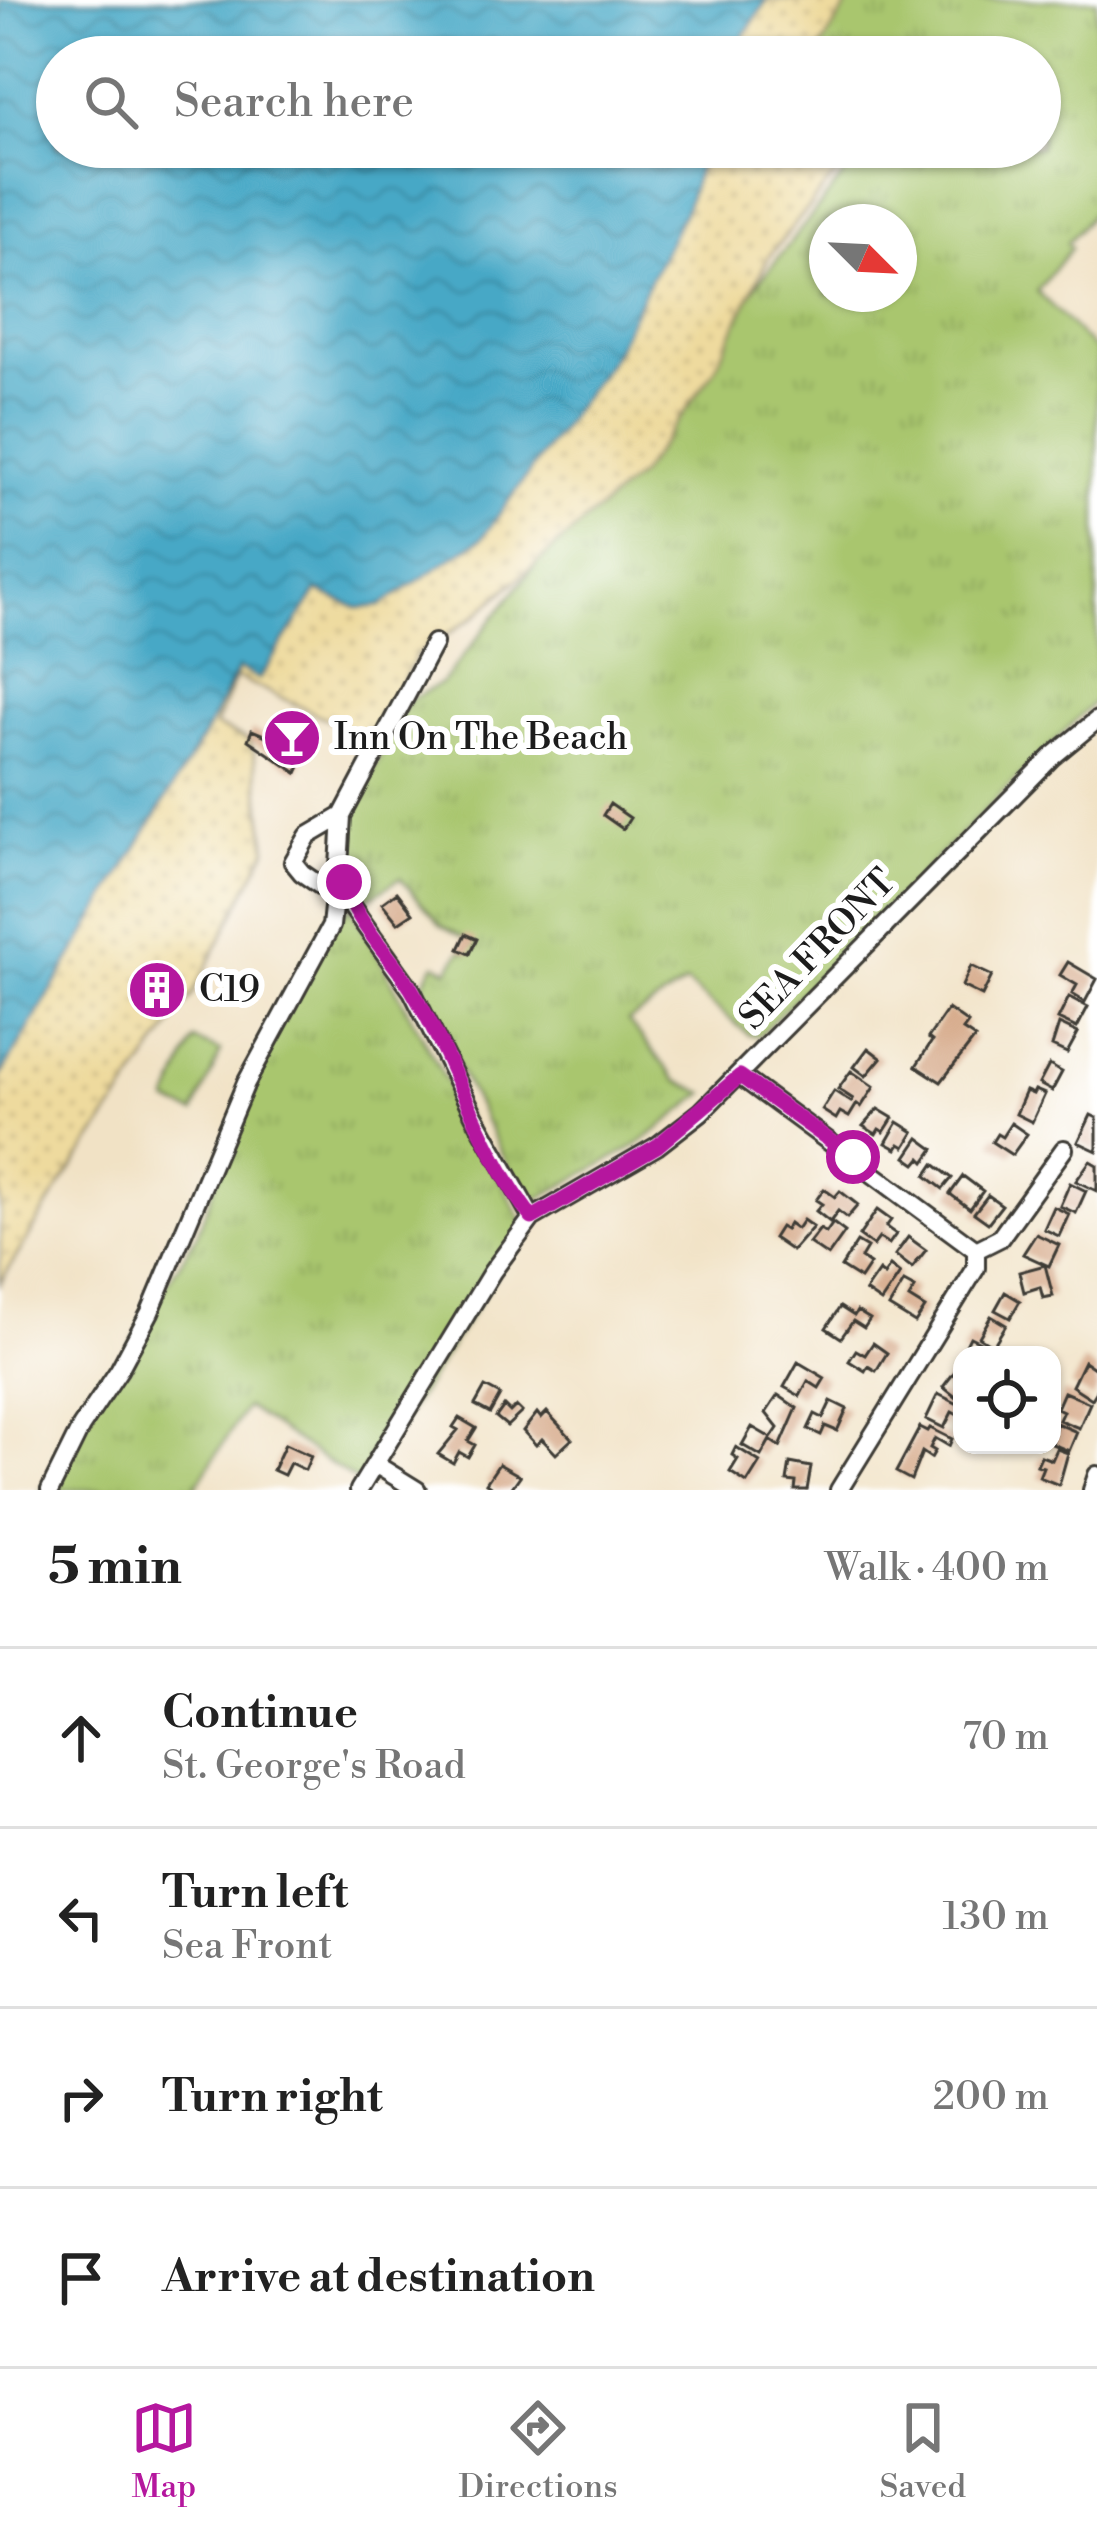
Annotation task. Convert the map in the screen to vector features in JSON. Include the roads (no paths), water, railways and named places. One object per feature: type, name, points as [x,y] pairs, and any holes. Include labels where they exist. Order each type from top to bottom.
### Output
[{"type":"street","points":[[50,1490],[81,1427],[150,1312],[246,1082],[342,902],[337,856],[342,816],[434,643]]},
{"type":"street","name":"SEA FRONT","points":[[359,1490],[492,1272],[532,1218],[657,1146],[740,1076],[1052,757],[1097,720]]},
{"type":"street","points":[[342,816],[308,836],[292,862],[342,902],[412,991],[532,1218]]},
{"type":"street","points":[[308,836],[327,841],[337,856]]},
{"type":"street","points":[[740,1076],[976,1250]]},
{"type":"street","points":[[976,1250],[1000,1238],[1064,1149]]},
{"type":"street","points":[[839,1490],[976,1268],[976,1250]]},
{"type":"street","points":[[375,1464],[417,1490]]},
{"type":"street","points":[[1092,1490],[1097,1475]]},
{"type":"water","points":[[0,0],[767,0],[744,36],[36,36],[36,168],[698,168],[687,205],[611,359],[482,538],[380,606],[358,608],[317,591],[259,679],[238,668],[208,728],[0,1077]]},
{"type":"place","name":"Inn On The Beach","points":[[292,738]]},
{"type":"place","name":"C19","points":[[157,990]]}]
